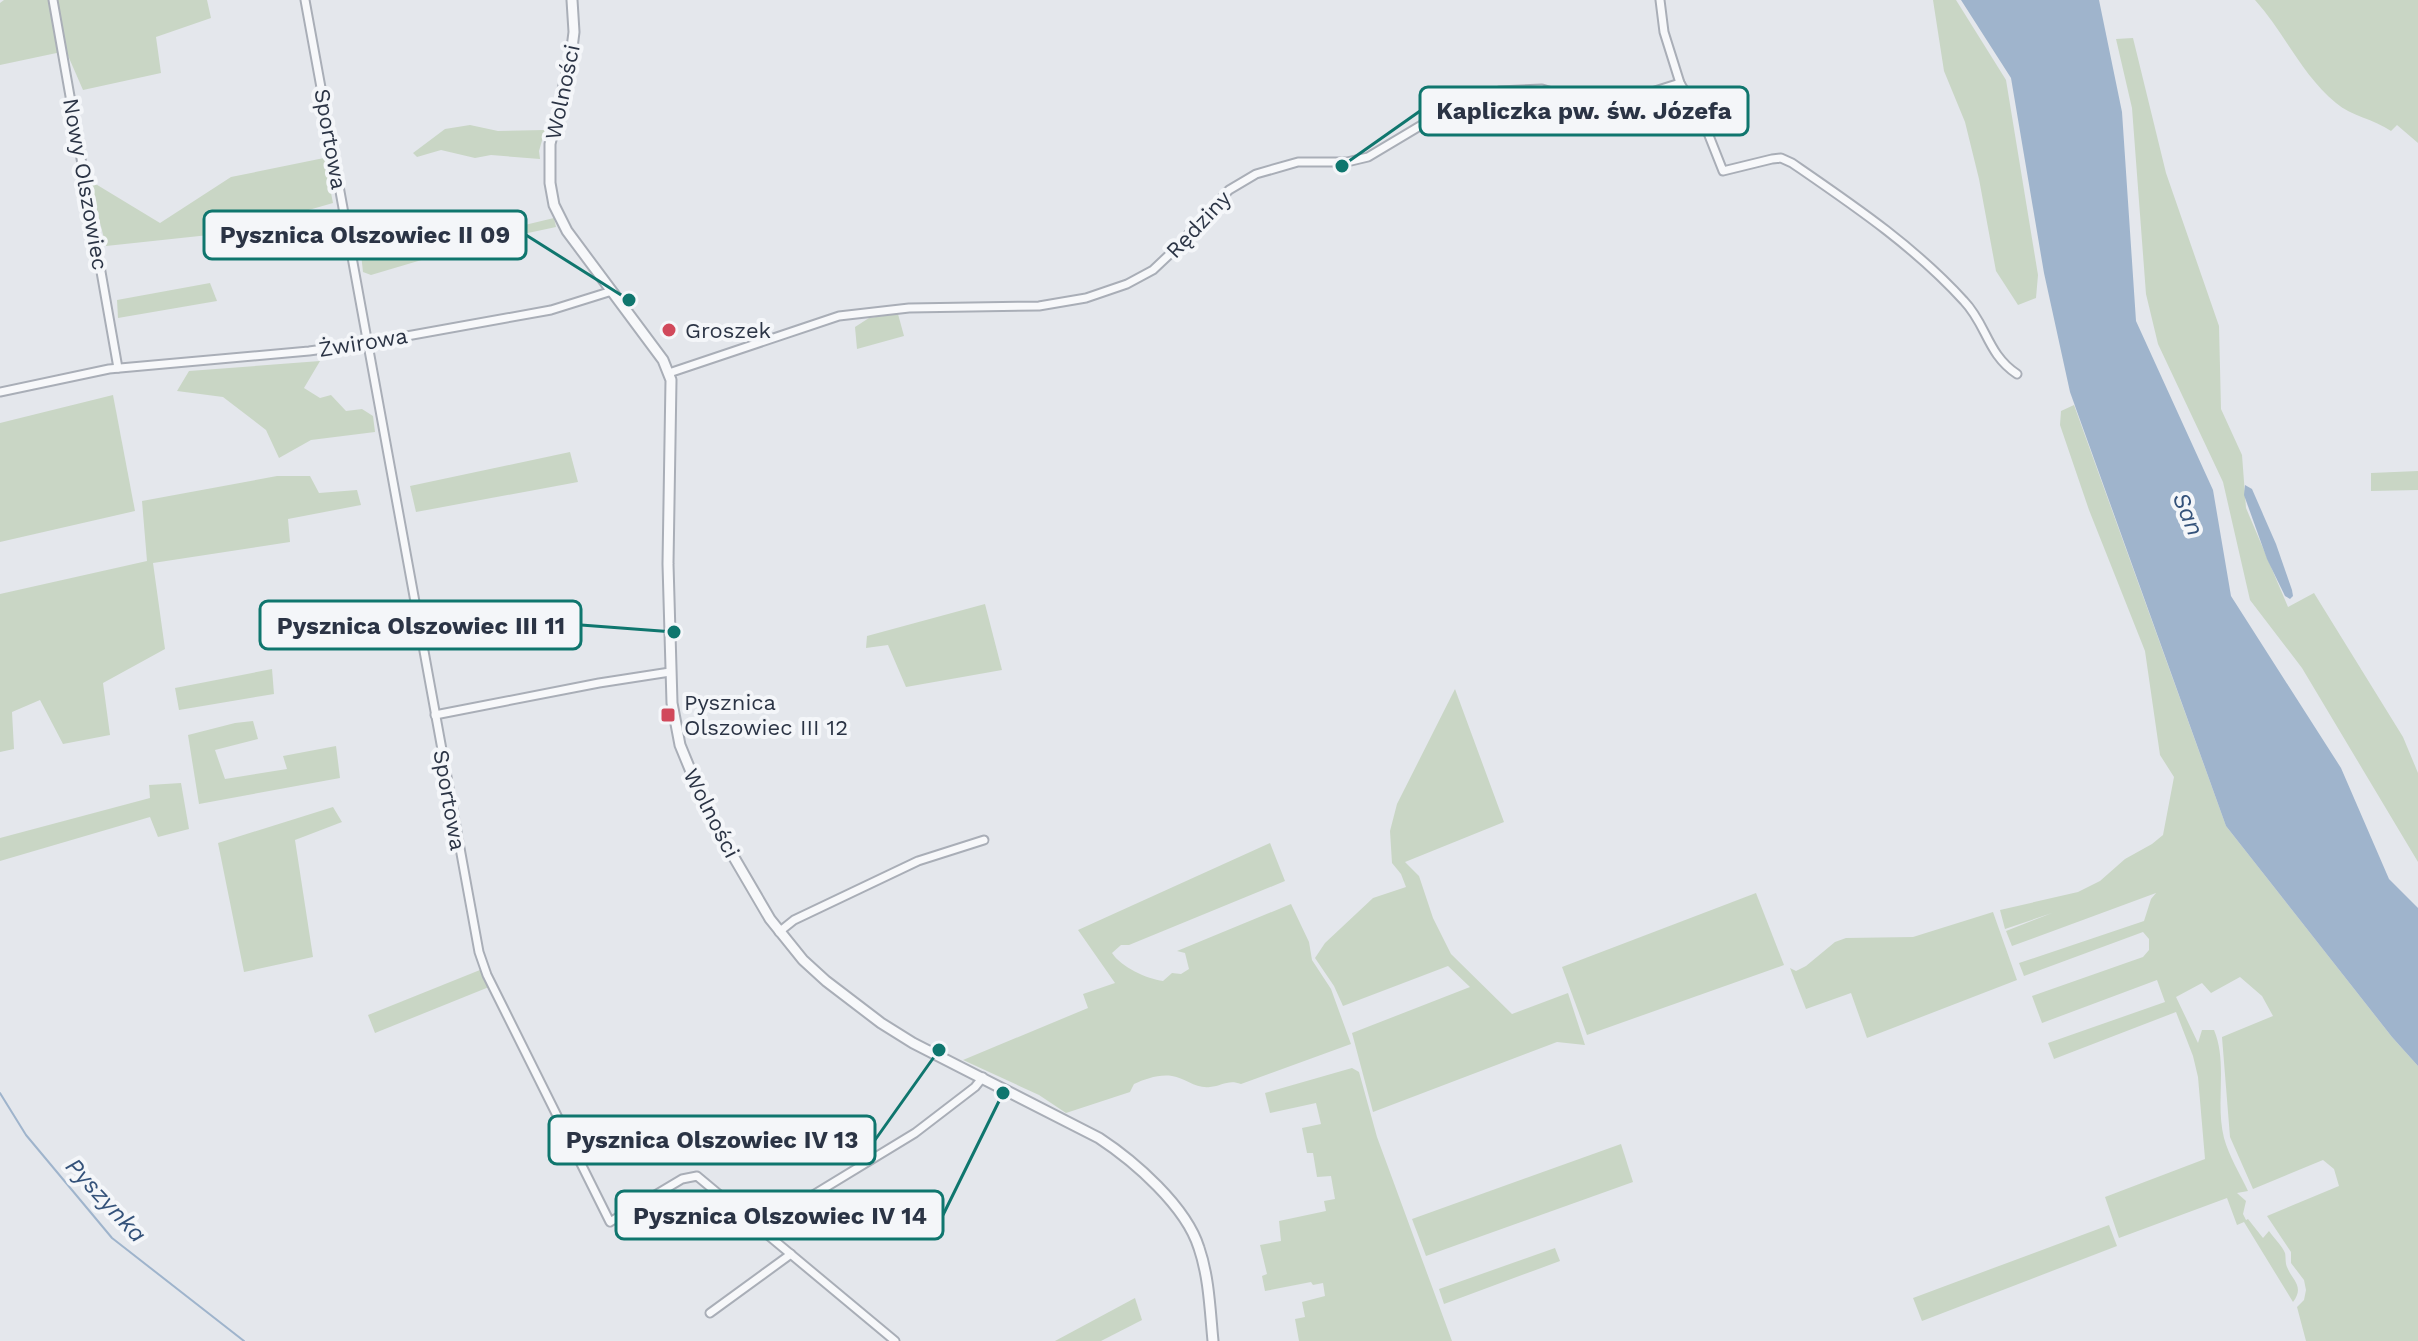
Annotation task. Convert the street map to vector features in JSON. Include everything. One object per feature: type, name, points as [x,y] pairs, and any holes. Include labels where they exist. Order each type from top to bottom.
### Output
[{"type":"street","name":"Nowy Olszowiec","points":[[53,0],[114,368]]},
{"type":"street","name":"Sportowa","points":[[305,0],[481,963],[610,1222],[693,1175],[895,1341]]},
{"type":"street","name":"Wolności","points":[[572,0],[573,45],[550,144],[550,183],[558,215],[663,360],[673,389],[668,564],[670,672],[675,725],[696,788],[779,932],[813,970],[861,1009],[913,1043],[1099,1138],[1133,1164],[1163,1194],[1191,1230],[1200,1249],[1213,1341]]},
{"type":"street","points":[[1660,0],[1664,32],[1680,83],[1704,123],[1723,171],[1772,159],[1786,159],[1792,163],[1917,254],[1967,304],[1997,358],[2017,374]]},
{"type":"street","name":"Rędziny","points":[[669,373],[847,314],[909,308],[1039,306],[1086,298],[1127,284],[1153,270],[1229,190],[1256,174],[1298,162],[1347,162],[1368,157],[1440,114],[1499,91],[1542,89],[1595,105],[1611,105],[1680,83]]},
{"type":"street","name":"Żwirowa","points":[[0,392],[114,368],[368,343],[551,310],[612,291]]},
{"type":"street","points":[[435,715],[670,672]]},
{"type":"street","points":[[779,932],[794,920],[918,861],[984,840]]},
{"type":"street","points":[[759,1228],[915,1133],[954,1104],[983,1077]]},
{"type":"street","points":[[710,1313],[791,1254]]},
{"type":"green space","points":[[4,0],[207,0],[211,18],[156,37],[161,73],[83,90],[66,51],[0,65],[0,3]]},
{"type":"green space","points":[[1933,0],[1956,0],[2006,80],[2038,275],[2036,298],[2018,305],[1996,271],[1965,122],[1944,71]]},
{"type":"green space","points":[[2255,0],[2418,0],[2418,143],[2397,125],[2391,131],[2336,103],[2313,80]]},
{"type":"green space","points":[[2133,38],[2166,173],[2219,326],[2221,409],[2242,455],[2246,508],[2288,607],[2314,593],[2403,737],[2418,773],[2418,862],[2302,668],[2250,600],[2223,482],[2158,344],[2146,294],[2132,108],[2116,39]]},
{"type":"green space","points":[[470,125],[498,131],[545,130],[540,159],[491,155],[475,158],[441,150],[417,157],[413,153],[445,129]]},
{"type":"green space","points":[[324,158],[333,203],[209,235],[106,246],[89,180],[160,223],[231,177]]},
{"type":"green space","points":[[554,218],[556,227],[472,245],[371,275],[363,272],[361,254],[364,246],[468,229],[478,236]]},
{"type":"green space","points":[[210,283],[217,301],[118,318],[117,300]]},
{"type":"green space","points":[[898,314],[904,336],[857,349],[855,327],[869,318]]},
{"type":"green space","points":[[320,361],[304,388],[320,398],[331,395],[346,411],[362,409],[373,416],[375,432],[311,440],[279,458],[266,430],[223,397],[177,391],[189,371]]},
{"type":"green space","points":[[113,395],[135,511],[0,542],[0,423]]},
{"type":"green space","points":[[2074,405],[2226,826],[2418,1066],[2418,1341],[2306,1341],[2297,1307],[2304,1300],[2304,1280],[2291,1263],[2291,1252],[2267,1216],[2339,1186],[2334,1169],[2323,1160],[2253,1189],[2230,1137],[2222,1037],[2273,1016],[2262,996],[2240,977],[2211,993],[2202,983],[2176,997],[2198,1043],[2202,1030],[2214,1030],[2220,1056],[2224,1138],[2248,1191],[2237,1193],[2246,1201],[2243,1214],[2263,1238],[2269,1231],[2282,1248],[2298,1292],[2293,1302],[2244,1222],[2237,1225],[2227,1198],[2119,1238],[2105,1197],[2205,1159],[2198,1077],[2193,1056],[2176,1012],[2054,1059],[2048,1043],[2165,1002],[2157,980],[2042,1023],[2032,996],[2143,957],[2149,950],[2149,939],[2143,932],[2024,976],[2019,963],[2144,921],[2156,893],[2012,946],[2006,931],[2052,913],[2005,929],[2000,910],[2078,892],[2100,881],[2125,859],[2163,835],[2174,777],[2160,755],[2145,651],[2089,510],[2060,425],[2061,411]]},
{"type":"green space","points":[[570,452],[578,482],[416,512],[410,486]]},
{"type":"green space","points":[[2418,471],[2418,490],[2371,491],[2371,473]]},
{"type":"green space","points":[[277,476],[310,476],[319,493],[357,490],[361,505],[288,519],[290,542],[153,563],[165,649],[103,683],[110,735],[63,744],[40,700],[12,712],[14,749],[0,752],[0,594],[147,561],[142,501]]},
{"type":"green space","points":[[985,604],[1002,670],[906,687],[888,645],[866,648],[867,636]]},
{"type":"green space","points":[[272,669],[274,694],[179,710],[175,688]]},
{"type":"green space","points":[[1455,689],[1504,822],[1405,862],[1419,876],[1433,918],[1451,954],[1512,1014],[1568,993],[1585,1045],[1557,1042],[1373,1112],[1352,1033],[1470,987],[1448,966],[1343,1006],[1315,958],[1325,943],[1373,898],[1406,887],[1392,863],[1390,831],[1397,804]]},
{"type":"green space","points":[[253,721],[258,739],[215,750],[225,779],[287,769],[283,756],[336,746],[340,778],[199,804],[188,735]]},
{"type":"green space","points":[[181,783],[189,829],[158,837],[150,817],[0,861],[0,838],[150,798],[149,785]]},
{"type":"green space","points":[[333,807],[342,822],[295,840],[313,957],[244,972],[218,843]]},
{"type":"green space","points":[[1270,843],[1285,881],[1129,945],[1121,945],[1112,953],[1135,972],[1163,981],[1172,973],[1181,974],[1189,969],[1185,953],[1177,951],[1291,904],[1309,942],[1312,960],[1331,989],[1351,1044],[1241,1084],[1229,1082],[1205,1087],[1172,1076],[1152,1077],[1134,1084],[1130,1092],[1066,1113],[1039,1095],[963,1060],[1088,1008],[1083,994],[1115,983],[1078,930]]},
{"type":"green space","points":[[1756,893],[1784,965],[1587,1035],[1562,967]]},
{"type":"green space","points":[[1993,912],[2017,980],[1867,1038],[1851,993],[1806,1009],[1790,968],[1796,971],[1806,966],[1835,942],[1846,938],[1913,937]]},
{"type":"green space","points":[[480,970],[489,987],[375,1033],[368,1015]]},
{"type":"green space","points":[[1352,1068],[1359,1072],[1377,1137],[1452,1341],[1299,1341],[1295,1319],[1305,1317],[1302,1302],[1325,1296],[1323,1283],[1313,1285],[1311,1282],[1265,1291],[1262,1276],[1267,1274],[1260,1245],[1281,1241],[1279,1221],[1326,1211],[1324,1201],[1335,1199],[1331,1176],[1317,1177],[1313,1153],[1307,1153],[1302,1128],[1321,1124],[1316,1103],[1270,1113],[1265,1093]]},
{"type":"green space","points":[[1621,1144],[1633,1182],[1426,1256],[1412,1219]]},
{"type":"green space","points":[[2109,1225],[2117,1246],[1922,1321],[1913,1298]]},
{"type":"green space","points":[[1555,1248],[1560,1261],[1444,1304],[1439,1289]]},
{"type":"green space","points":[[1135,1298],[1142,1320],[1101,1341],[1055,1341]]},
{"type":"water","name":"San","points":[[1961,0],[2099,0],[2122,112],[2136,321],[2213,490],[2231,596],[2341,768],[2389,879],[2418,908],[2418,1066],[2226,826],[2070,392],[2044,273],[2011,78]]},
{"type":"water","points":[[2245,485],[2252,489],[2276,544],[2292,590],[2290,599],[2285,596],[2267,559],[2244,495]]},
{"type":"waterway","name":"Pyszynka","points":[[0,1093],[26,1135],[112,1238],[244,1341]]},
{"type":"place","name":"Kapliczka pw. św. Józefa","points":[[1342,166]]},
{"type":"place","name":"Pysznica Olszowiec II 09","points":[[629,300]]},
{"type":"place","name":"Groszek","points":[[669,330]]},
{"type":"place","name":"Pysznica Olszowiec III 11","points":[[674,632]]},
{"type":"place","name":"Pysznica Olszowiec III 12","points":[[668,715]]},
{"type":"place","name":"Pysznica Olszowiec IV 13","points":[[939,1050]]},
{"type":"place","name":"Pysznica Olszowiec IV 14","points":[[1003,1093]]}]
